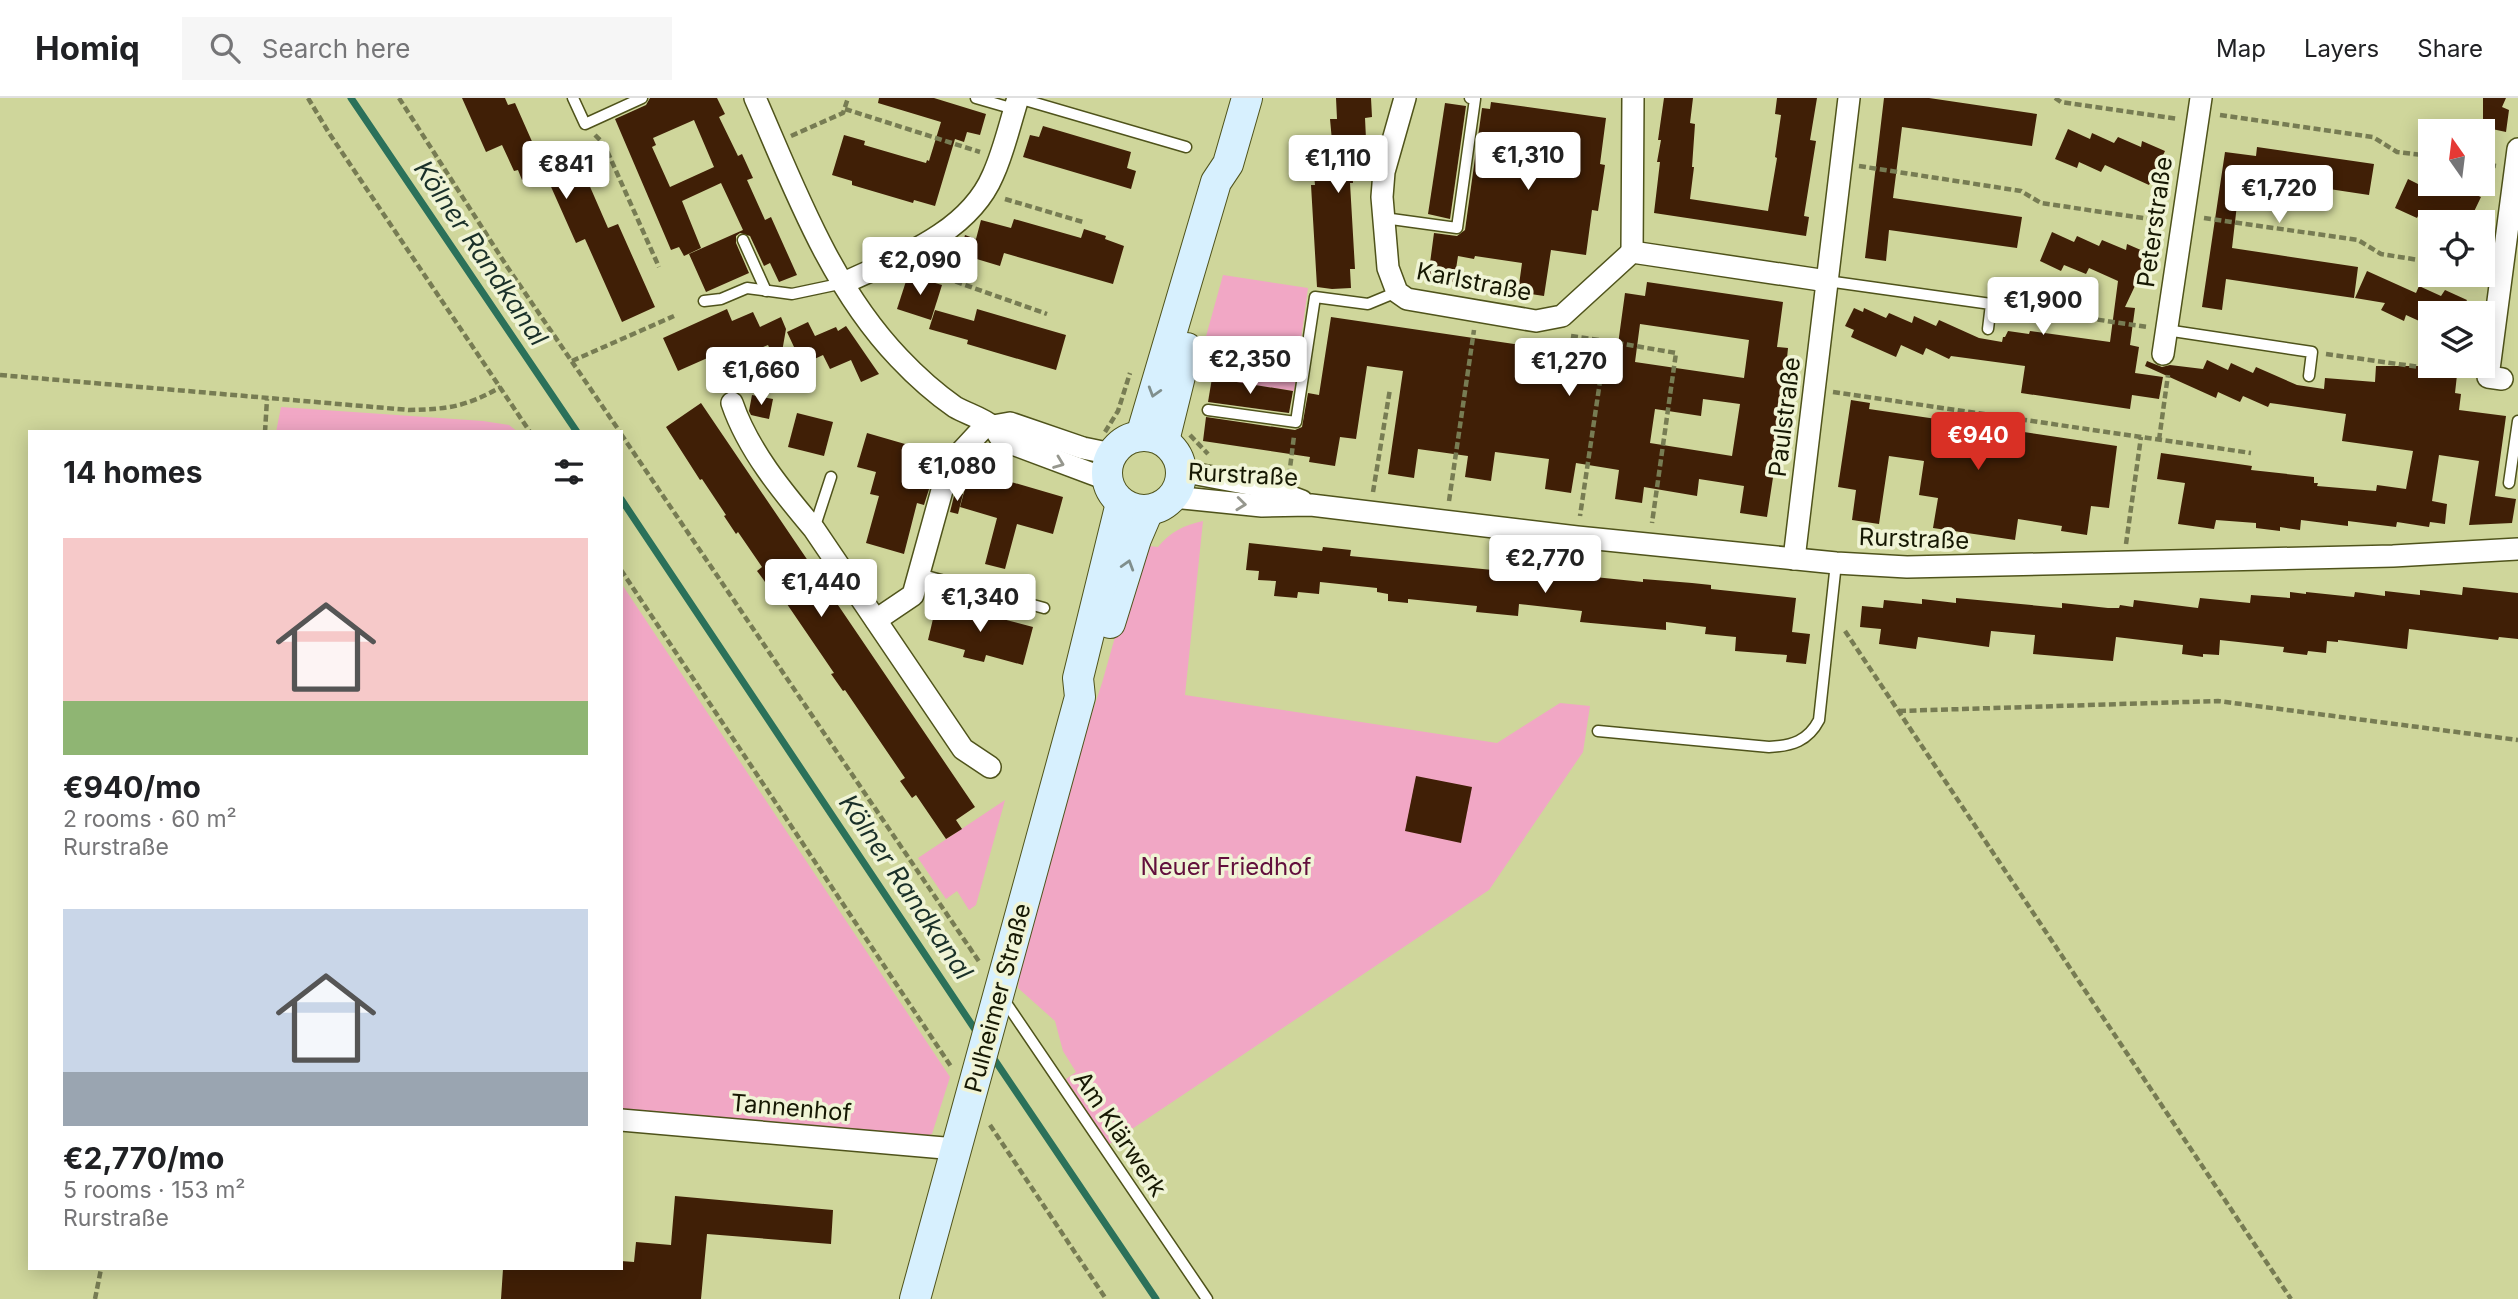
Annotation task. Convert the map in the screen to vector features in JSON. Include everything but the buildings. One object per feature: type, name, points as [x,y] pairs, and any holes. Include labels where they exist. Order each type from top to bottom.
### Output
[{"type":"main road","points":[[1152,439],[1231,182],[1228,164],[1247,98]]},
{"type":"main road","points":[[1129,438],[1152,439],[1173,449],[1179,459],[1140,486],[1129,438]]},
{"type":"main road","name":"Pulheimer Straße","points":[[915,1299],[971,1098],[991,980],[1080,697],[1078,678],[1140,486]]},
{"type":"street","name":"Rurstraße","points":[[755,98],[806,215],[872,326],[903,363],[956,407],[990,425],[1002,440],[1086,473],[1140,486],[1262,506],[1311,505],[1369,514],[1649,545],[1836,563],[1945,568],[2393,556],[2518,549]]},
{"type":"street","name":"Karlstraße","points":[[1405,98],[1384,172],[1381,197],[1388,268],[1397,292],[1407,299],[1536,321],[1562,316],[1632,252]]},
{"type":"street","points":[[1633,98],[1632,252],[1827,281]]},
{"type":"street","name":"Paulstraße","points":[[1794,559],[1849,98]]},
{"type":"street","points":[[844,283],[913,250],[970,211],[984,192],[999,158],[1017,102]]},
{"type":"street","name":"Peterstraße","points":[[2163,354],[2199,111]]},
{"type":"street","points":[[2500,378],[2518,149]]},
{"type":"street","points":[[732,403],[740,427],[786,495],[814,529],[964,749],[990,767]]},
{"type":"street","points":[[877,620],[913,595],[949,464],[990,425]]},
{"type":"street","name":"Tannenhof","points":[[623,1120],[956,1149]]},
{"type":"lane","points":[[573,98],[584,124],[642,98]]},
{"type":"lane","points":[[976,98],[1017,102],[1186,147]]},
{"type":"lane","points":[[1384,218],[1457,229],[1475,99],[1470,98]]},
{"type":"lane","points":[[743,240],[766,291]]},
{"type":"lane","points":[[1827,281],[1991,304],[1988,329]]},
{"type":"lane","points":[[704,301],[721,299],[747,288],[792,294],[844,283]]},
{"type":"lane","points":[[1208,410],[1296,422],[1315,296],[1368,303],[1397,292]]},
{"type":"lane","points":[[2166,330],[2312,352],[2309,376]]},
{"type":"lane","points":[[2510,483],[2518,421]]},
{"type":"lane","points":[[814,529],[831,477]]},
{"type":"lane","points":[[1598,730],[1756,746],[1789,746],[1803,740],[1814,730],[1819,720],[1836,563]]},
{"type":"lane","points":[[919,574],[1044,608]]},
{"type":"lane","name":"Am Klärwerk","points":[[991,980],[1207,1299]]},
{"type":"path","points":[[308,98],[529,430]]},
{"type":"path","points":[[399,98],[508,268],[619,430]]},
{"type":"path","points":[[775,143],[843,113],[848,98]]},
{"type":"path","points":[[2055,98],[2061,102],[2199,111],[2373,137],[2397,152],[2418,154]]},
{"type":"path","points":[[845,109],[999,158]]},
{"type":"path","points":[[584,124],[604,144],[659,267]]},
{"type":"path","points":[[1841,163],[2021,191],[2041,203],[2358,240],[2381,254],[2418,260]]},
{"type":"path","points":[[984,192],[1083,222]]},
{"type":"path","points":[[913,250],[954,281],[1047,314]]},
{"type":"path","points":[[1991,304],[2166,330]]},
{"type":"path","points":[[1446,522],[1476,312]]},
{"type":"path","points":[[572,361],[674,316]]},
{"type":"path","points":[[1562,316],[1571,336],[1676,352],[1649,545]]},
{"type":"path","points":[[1577,537],[1606,341]]},
{"type":"path","points":[[2312,352],[2500,378]]},
{"type":"path","points":[[2159,440],[2170,363],[2163,354]]},
{"type":"path","points":[[0,375],[409,410],[447,409],[474,402],[501,387]]},
{"type":"path","points":[[1369,514],[1390,389]]},
{"type":"path","points":[[1814,389],[2251,453]]},
{"type":"path","points":[[1118,411],[1124,391]]},
{"type":"path","points":[[265,430],[267,398]]},
{"type":"path","points":[[1289,480],[1296,422]]},
{"type":"path","points":[[623,436],[991,980]]},
{"type":"path","points":[[2123,563],[2141,437]]},
{"type":"path","points":[[623,573],[955,1072]]},
{"type":"path","points":[[1830,610],[2291,1299]]},
{"type":"path","points":[[1898,711],[2218,701],[2518,740]]},
{"type":"path","points":[[971,1098],[1106,1299]]},
{"type":"path","points":[[95,1299],[101,1270]]},
{"type":"green space","points":[[1223,275],[1308,288],[1294,391],[1195,376]]},
{"type":"green space","points":[[281,407],[483,421],[509,425],[515,430],[276,430]]},
{"type":"green space","name":"Neuer Friedhof","points":[[1203,521],[1185,695],[1497,743],[1560,703],[1590,706],[1583,752],[1489,890],[1108,1145],[1066,1079],[1076,1072],[1063,1051],[1055,1021],[1018,988],[1020,971],[1067,788],[1102,683],[1141,545],[1158,547],[1178,530]]},
{"type":"green space","points":[[623,586],[950,1077],[932,1134],[923,1137],[623,1110]]},
{"type":"green space","points":[[1005,800],[976,905],[969,910],[957,891],[946,899],[918,858]]},
{"type":"waterway","name":"Kölner Randkanal","points":[[351,98],[576,430]]},
{"type":"waterway","name":"Kölner Randkanal","points":[[623,502],[978,1034]]},
{"type":"waterway","name":"Kölner Randkanal","points":[[992,1056],[1156,1299]]}]
